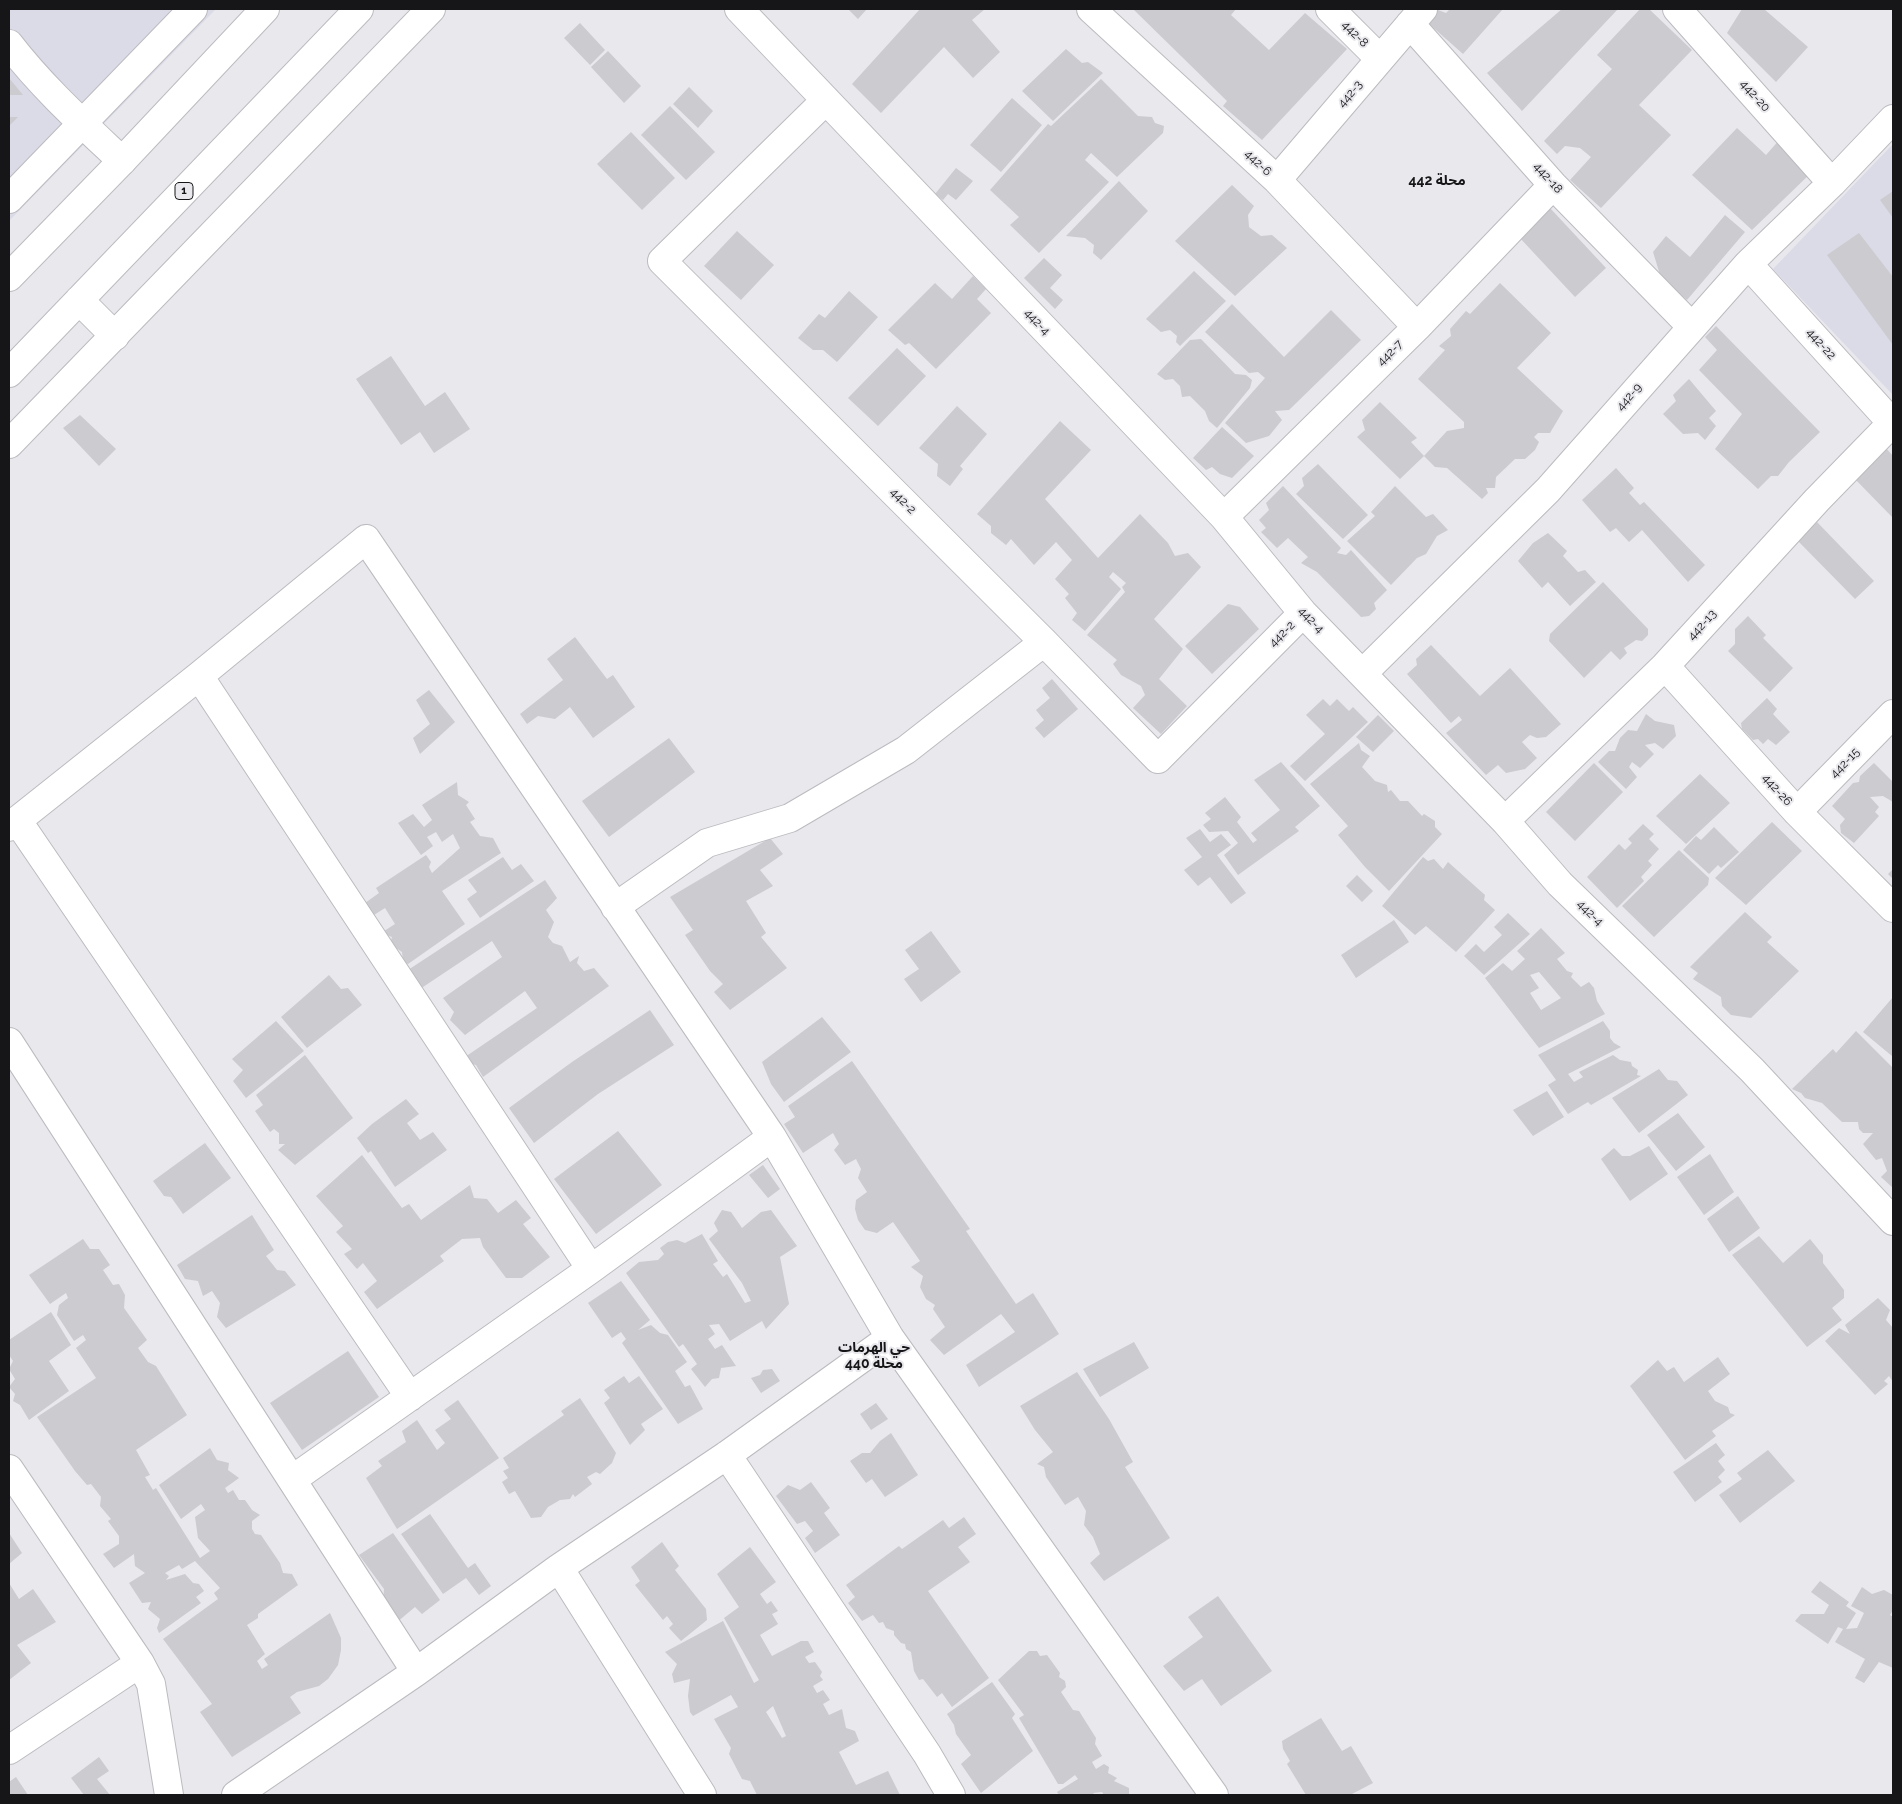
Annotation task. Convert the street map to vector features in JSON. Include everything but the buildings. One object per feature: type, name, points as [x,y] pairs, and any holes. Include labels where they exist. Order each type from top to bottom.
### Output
[{"type":"main road","points":[[9,199],[193,9]]},
{"type":"main road","points":[[9,277],[122,161],[265,9]]},
{"type":"main road","name":"1","points":[[9,373],[359,9]]},
{"type":"main road","points":[[9,444],[431,9]]},
{"type":"main road","name":"442-4","points":[[739,9],[1224,517],[1302,613],[1363,673],[1505,821],[1560,884],[1752,1070],[1893,1221]]},
{"type":"main road","name":"442-6","points":[[1091,9],[1277,180],[1417,327]]},
{"type":"main road","name":"442-8","points":[[1330,9],[1380,59]]},
{"type":"main road","name":"442-20","points":[[1690,13],[1832,183]]},
{"type":"main road","name":"442-3","points":[[1277,180],[1417,16]]},
{"type":"main road","name":"442-18","points":[[1417,16],[1554,185],[1691,326]]},
{"type":"main road","points":[[9,44],[23,63],[82,124],[122,161]]},
{"type":"main road","name":"442-2","points":[[826,100],[662,261],[1044,642],[1158,759],[1302,613]]},
{"type":"main road","name":"442-9","points":[[1363,673],[1548,490],[1691,326],[1748,264],[1832,183],[1893,119]]},
{"type":"main road","name":"442-7","points":[[1224,517],[1417,327],[1554,185]]},
{"type":"main road","name":"442-22","points":[[1748,264],[1893,423]]},
{"type":"main road","points":[[79,300],[115,336]]},
{"type":"main road","name":"442-13","points":[[1505,821],[1665,666],[1817,500],[1893,423]]},
{"type":"main road","points":[[410,1397],[13,823],[199,676],[366,539],[772,1137],[890,1338],[1214,1795]]},
{"type":"main road","points":[[615,907],[707,843],[790,818],[906,750],[1044,642]]},
{"type":"main road","name":"442-26","points":[[1665,666],[1797,812],[1893,908]]},
{"type":"main road","points":[[199,676],[591,1269]]},
{"type":"main road","name":"442-15","points":[[1797,812],[1893,714]]},
{"type":"main road","points":[[12,1056],[293,1479],[416,1672]]},
{"type":"main road","points":[[293,1479],[591,1269],[772,1137]]},
{"type":"main road","points":[[236,1795],[416,1672],[559,1568],[727,1455],[890,1338]]},
{"type":"main road","points":[[727,1455],[927,1754],[951,1795]]},
{"type":"main road","points":[[9,1469],[140,1663],[151,1684],[169,1795]]},
{"type":"main road","points":[[559,1568],[702,1795]]},
{"type":"main road","points":[[9,1750],[140,1663]]},
{"type":"shaded area","points":[[9,9],[216,9],[9,221]]},
{"type":"shaded area","points":[[1893,144],[1893,395],[1773,269]]},
{"type":"district","name":"محلة 442","points":[[1437,181]]},
{"type":"district","name":"حي الهرمات محلة 440","points":[[874,1356]]}]
